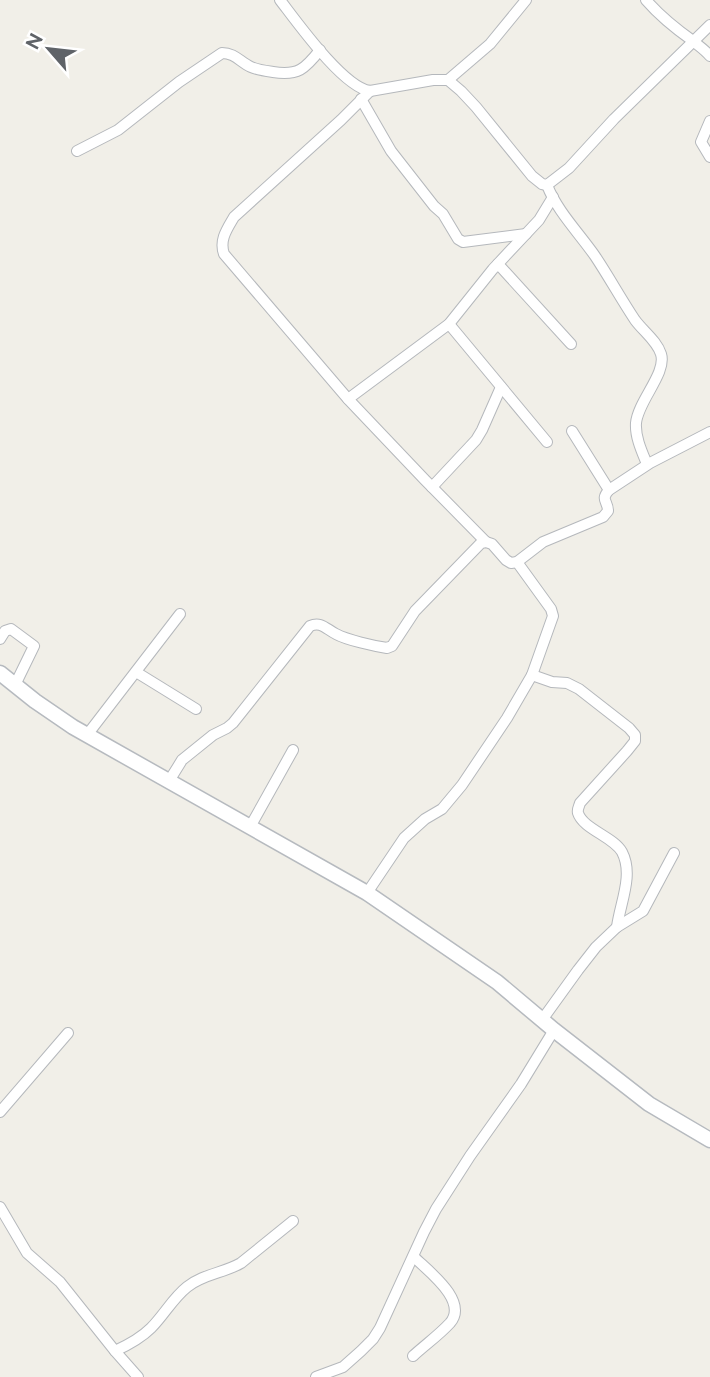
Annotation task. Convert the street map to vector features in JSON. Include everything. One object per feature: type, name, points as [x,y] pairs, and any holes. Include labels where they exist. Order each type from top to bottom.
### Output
[{"type":"street","points":[[280,0],[320,50],[351,83],[363,90],[448,80],[476,107],[532,176],[548,185],[569,168],[614,119],[710,25]]},
{"type":"street","points":[[448,80],[490,44],[526,0]]},
{"type":"street","points":[[646,0],[710,56]]},
{"type":"street","points":[[77,151],[118,130],[179,82],[222,53],[230,53],[257,69],[293,74],[310,63],[320,50]]},
{"type":"street","points":[[370,90],[341,120],[234,217],[223,238],[222,247],[224,254],[348,399],[486,542],[492,544],[506,560],[517,562],[543,542],[603,517],[609,509],[604,499],[609,490],[647,464],[710,432]]},
{"type":"street","points":[[362,99],[391,151],[443,214],[458,239],[471,242],[527,234]]},
{"type":"street","points":[[710,121],[701,142],[710,157]]},
{"type":"street","points":[[548,185],[553,197],[662,357],[660,370],[637,419],[637,434],[647,464]]},
{"type":"street","points":[[348,399],[449,324],[543,215],[553,197]]},
{"type":"street","points":[[498,264],[570,344]]},
{"type":"street","points":[[449,324],[547,442]]},
{"type":"street","points":[[432,487],[482,430],[501,387]]},
{"type":"street","points":[[572,431],[609,490]]},
{"type":"street","points":[[169,781],[182,760],[210,736],[233,723],[310,626],[320,624],[346,638],[387,648],[392,646],[415,611],[481,543],[486,542]]},
{"type":"street","points":[[367,893],[404,838],[453,798],[507,718],[532,675],[553,616],[551,609],[517,562]]},
{"type":"street","points":[[87,735],[180,614]]},
{"type":"street","points":[[0,639],[5,631],[11,629],[34,646],[15,685]]},
{"type":"street","points":[[136,672],[196,709]]},
{"type":"street","points":[[0,673],[52,713],[87,735],[367,893],[484,972],[649,1104],[710,1140]]},
{"type":"street","points":[[532,675],[567,683],[579,689],[635,735],[635,741],[580,803],[577,810],[590,826],[621,849],[626,861],[627,873],[617,927]]},
{"type":"street","points":[[250,827],[293,750]]},
{"type":"street","points":[[542,1020],[587,957],[617,927],[643,911],[674,853]]},
{"type":"street","points":[[316,1377],[343,1367],[373,1339],[428,1223],[456,1176],[521,1084],[554,1030]]},
{"type":"street","points":[[0,1112],[68,1033]]},
{"type":"street","points":[[0,1207],[27,1253],[60,1282],[138,1377]]},
{"type":"street","points":[[115,1351],[151,1329],[178,1295],[190,1285],[241,1263],[293,1221]]},
{"type":"street","points":[[413,1356],[450,1322],[455,1310],[454,1302],[447,1291],[414,1257]]}]
